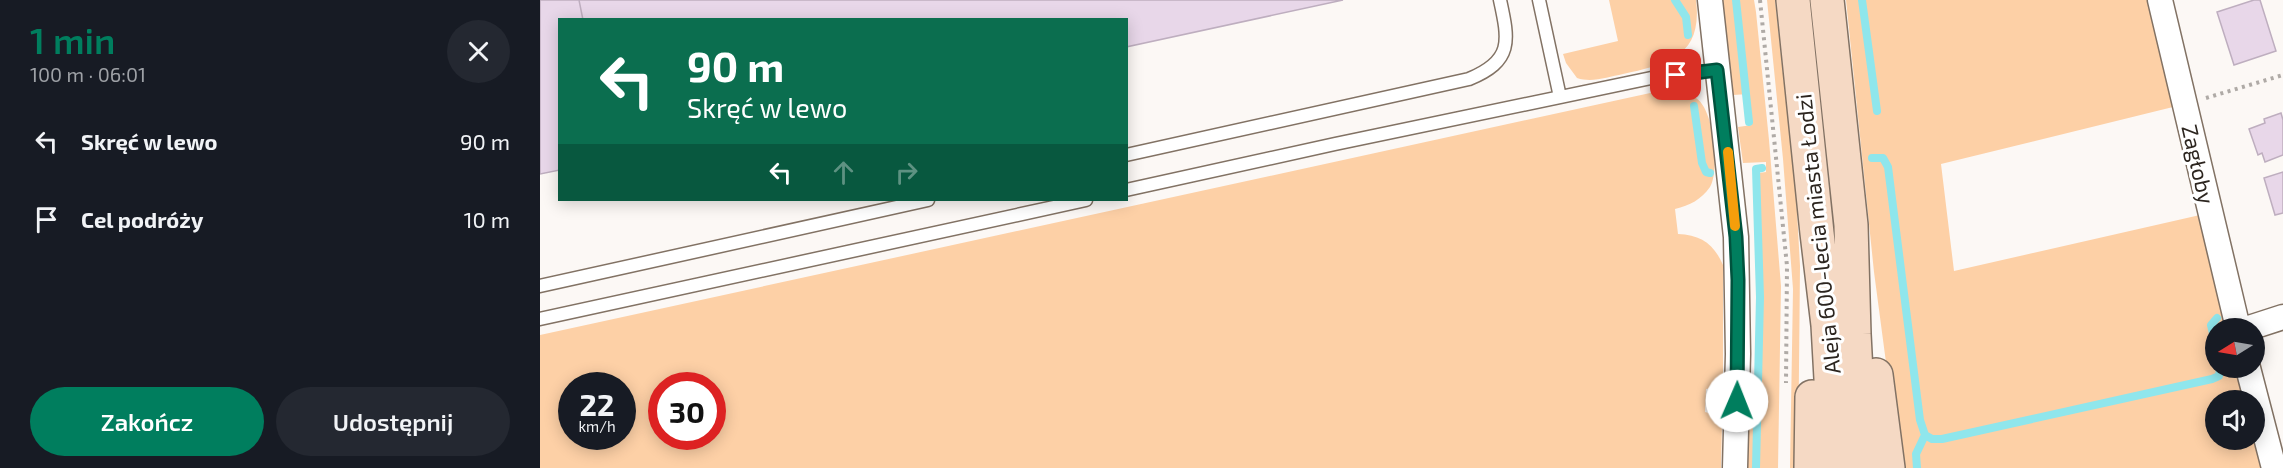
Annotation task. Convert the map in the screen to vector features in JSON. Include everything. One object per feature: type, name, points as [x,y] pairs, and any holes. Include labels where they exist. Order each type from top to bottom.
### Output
[{"type":"main road","name":"Aleja 600-lecia miasta Łodzi","points":[[1793,0],[1828,326],[1836,468]]},
{"type":"main road","name":"Aleja 600-lecia miasta Łodzi","points":[[1827,0],[1851,225],[1861,468]]},
{"type":"main road","points":[[1851,225],[1871,333],[1888,468]]},
{"type":"main road","points":[[1811,468],[1817,233]]},
{"type":"street","points":[[1710,0],[1729,165],[1738,280],[1735,468]]},
{"type":"street","name":"Zagłoby","points":[[2160,0],[2236,318]]},
{"type":"street","points":[[2265,323],[2283,317]]},
{"type":"street","points":[[2251,378],[2274,468]]},
{"type":"lane","points":[[1128,155],[1469,79],[1490,70],[1499,59],[1506,43],[1507,32],[1500,0]]},
{"type":"lane","points":[[1539,0],[1560,97]]},
{"type":"lane","points":[[1128,190],[1656,77],[1717,70]]},
{"type":"lane","points":[[540,286],[923,201]]},
{"type":"lane","points":[[540,319],[1081,201]]},
{"type":"path","points":[[1760,0],[1787,266],[1786,389]]},
{"type":"path","points":[[2185,105],[2283,75]]},
{"type":"shaded area","points":[[1609,0],[1696,0],[1697,19],[1694,34],[1688,45],[1668,61],[1600,79],[1577,78],[1566,63],[1563,54],[1618,41]]},
{"type":"shaded area","points":[[1721,0],[1754,0],[1756,12],[1781,286],[1778,468],[1747,468],[1749,383],[1760,383],[1762,248],[1759,173],[1766,172],[1766,162],[1743,163],[1738,127],[1752,125],[1749,94],[1733,95]]},
{"type":"shaded area","points":[[1767,0],[1775,0],[1796,193],[1800,266],[1798,468],[1790,468],[1793,289]]},
{"type":"shaded area","points":[[1846,0],[2147,0],[2173,107],[1941,164],[1954,271],[2200,215],[2223,318],[2205,318],[2205,378],[2238,378],[2240,390],[2205,390],[2205,450],[2256,450],[2261,468],[1900,468],[1874,272]]},
{"type":"shaded area","points":[[1664,90],[1685,93],[1696,98],[1702,104],[1711,127],[1715,167],[1710,187],[1695,201],[1675,209],[1678,234],[1693,236],[1706,242],[1715,251],[1723,265],[1723,380],[1717,387],[1706,389],[1705,412],[1716,415],[1722,423],[1721,468],[540,468],[540,335]]},
{"type":"building","points":[[540,0],[579,0],[583,18],[558,18],[558,170],[540,174]]},
{"type":"building","points":[[579,0],[1343,0],[1128,47],[1128,18],[583,18]]},
{"type":"building","points":[[2260,0],[2276,51],[2234,65],[2217,12]]},
{"type":"building","points":[[2281,113],[2283,155],[2265,162],[2262,153],[2258,155],[2249,129],[2265,123],[2264,119]]},
{"type":"building","points":[[2283,172],[2283,213],[2275,215],[2264,178]]},
{"type":"waterway","points":[[1675,0],[1686,17],[1688,35]]},
{"type":"waterway","points":[[1736,0],[1749,122]]},
{"type":"waterway","points":[[1862,0],[1877,111]]},
{"type":"waterway","points":[[1694,106],[1702,163],[1706,172],[1710,173]]},
{"type":"waterway","points":[[1872,158],[1883,158],[1888,167],[1920,420],[1925,435],[1932,439],[1942,439],[2214,378]]},
{"type":"waterway","points":[[1756,468],[1760,297],[1756,169],[1762,168]]},
{"type":"waterway","points":[[1917,468],[1916,454],[1925,435]]},
{"type":"slow traffic","points":[[1728,152],[1735,226]]},
{"type":"route","points":[[1676,75],[1717,70],[1736,237],[1737,401]]}]
